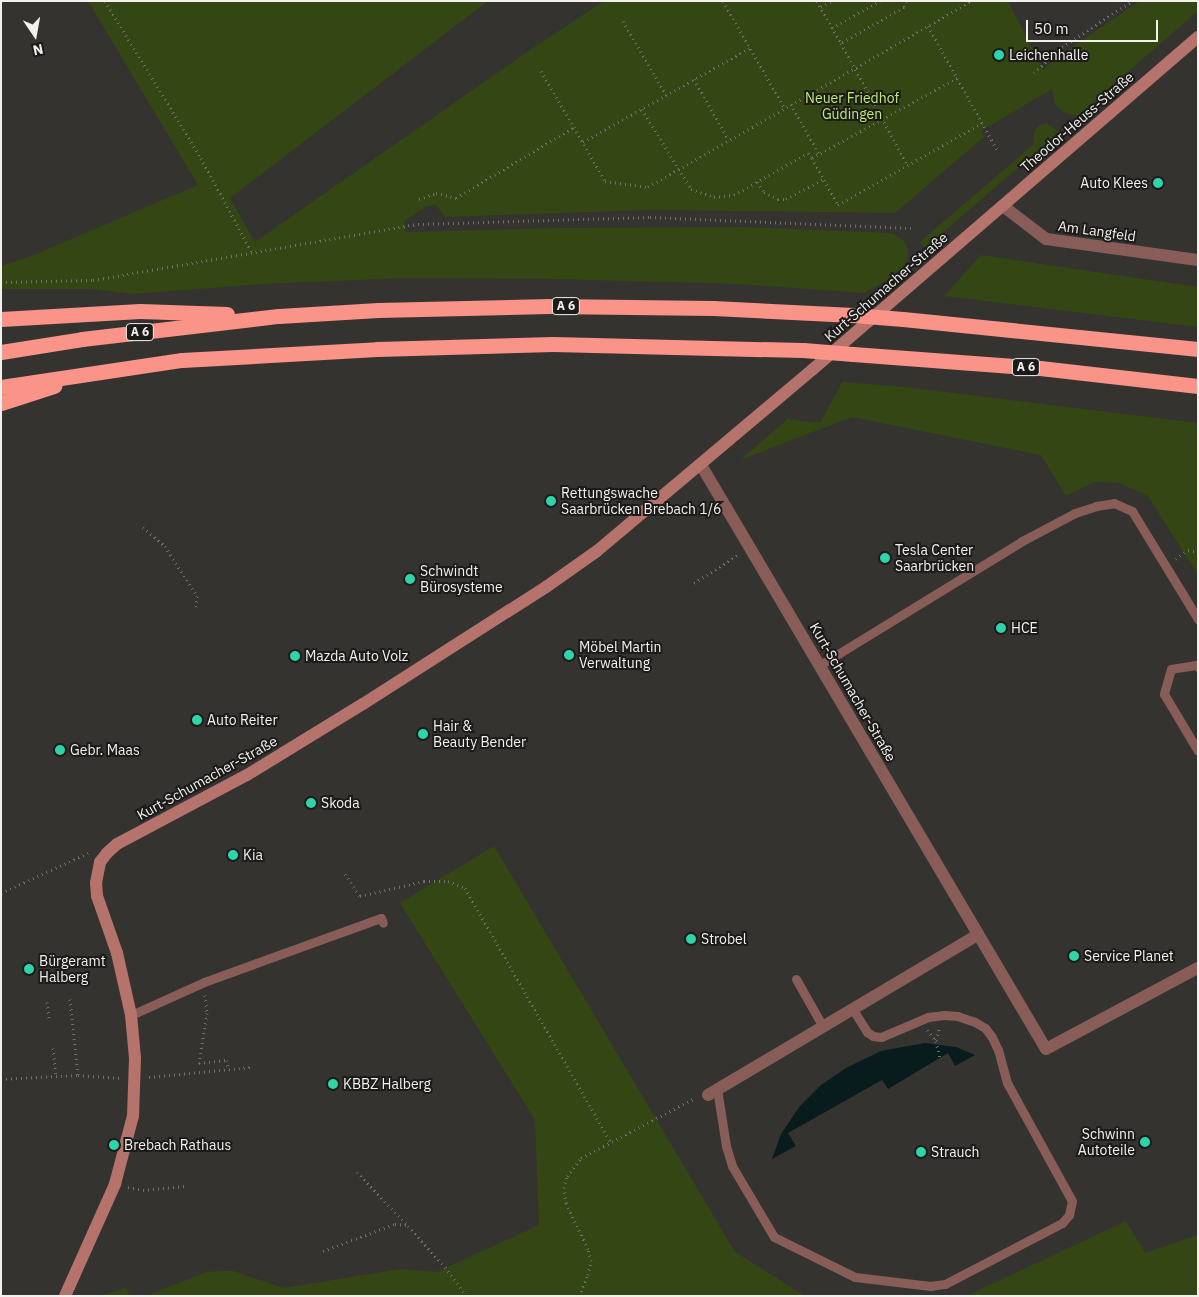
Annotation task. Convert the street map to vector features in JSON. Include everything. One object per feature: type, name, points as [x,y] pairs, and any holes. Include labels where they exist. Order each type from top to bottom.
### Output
[{"type":"highway","name":"A 6","points":[[1,352],[92,338],[279,316],[378,310],[549,306],[713,308],[853,315],[1198,348]]},
{"type":"highway","points":[[1,320],[140,311],[279,316]]},
{"type":"highway","name":"A 6","points":[[1,387],[103,370],[182,360],[259,354],[553,344],[803,350],[1040,368],[1198,386]]},
{"type":"highway","name":"A 6","points":[[1,403],[103,370]]},
{"type":"street","name":"Theodor-Heuss-Straße","points":[[976,229],[1198,37]]},
{"type":"street","name":"Am Langfeld","points":[[1003,206],[1046,239],[1198,260]]},
{"type":"street","name":"Kurt-Schumacher-Straße","points":[[65,1296],[115,1184],[133,1116],[135,1077],[131,1015],[117,952],[98,896],[96,883],[100,862],[117,844],[247,776],[546,588],[597,551],[701,465],[976,229]]},
{"type":"street","name":"Kurt-Schumacher-Straße","points":[[701,465],[1046,1049],[1198,968]]},
{"type":"street","points":[[713,1092],[978,935]]},
{"type":"lane","points":[[820,665],[1022,542],[1075,513],[1096,506],[1114,504],[1132,511],[1198,619]]},
{"type":"lane","points":[[1198,667],[1196,665],[1171,669],[1164,694],[1198,751]]},
{"type":"lane","points":[[131,1015],[204,982],[381,918],[383,923]]},
{"type":"lane","points":[[796,979],[822,1026]]},
{"type":"lane","points":[[713,1092],[732,1166],[774,1237],[855,1277],[930,1286],[944,1284],[1062,1223],[1069,1215],[1072,1201],[1007,1083],[998,1050],[992,1037],[984,1028],[967,1019],[944,1015],[928,1017],[881,1036],[873,1036],[867,1032],[852,1008]]},
{"type":"path","points":[[105,1],[201,158],[251,251]]},
{"type":"path","points":[[723,1],[784,107]]},
{"type":"path","points":[[817,1],[908,164]]},
{"type":"path","points":[[821,8],[832,1]]},
{"type":"path","points":[[832,28],[880,1]]},
{"type":"path","points":[[840,43],[904,7],[906,1]]},
{"type":"path","points":[[541,70],[605,181],[648,187],[728,139],[971,1]]},
{"type":"path","points":[[1034,73],[1062,47],[1132,1]]},
{"type":"path","points":[[623,21],[666,95]]},
{"type":"path","points":[[928,26],[998,152]]},
{"type":"path","points":[[583,142],[750,48]]},
{"type":"path","points":[[812,158],[958,78]]},
{"type":"path","points":[[694,79],[728,139]]},
{"type":"path","points":[[791,104],[819,154]]},
{"type":"path","points":[[642,109],[676,169],[691,189],[704,196],[734,195],[808,153],[838,205],[982,123]]},
{"type":"path","points":[[419,199],[436,193],[456,198],[574,127]]},
{"type":"path","points":[[757,182],[764,192],[778,199],[786,199],[824,179]]},
{"type":"path","points":[[1,282],[93,280],[251,251],[418,224],[650,217],[911,228]]},
{"type":"path","points":[[143,528],[165,546],[197,596],[196,607]]},
{"type":"path","points":[[694,583],[751,547]]},
{"type":"path","points":[[1166,567],[1188,550],[1198,552]]},
{"type":"path","points":[[1,893],[93,851],[117,844]]},
{"type":"path","points":[[345,874],[360,896],[424,880],[448,881],[465,888],[611,1142]]},
{"type":"path","points":[[204,982],[206,1013],[199,1063],[227,1060],[228,1070]]},
{"type":"path","points":[[70,999],[78,1075]]},
{"type":"path","points":[[47,1002],[49,1019]]},
{"type":"path","points":[[936,1040],[940,1058]]},
{"type":"path","points":[[53,1048],[56,1076]]},
{"type":"path","points":[[135,1077],[253,1067]]},
{"type":"path","points":[[1,1079],[78,1075],[118,1078]]},
{"type":"path","points":[[579,1296],[588,1275],[590,1261],[588,1249],[566,1203],[564,1188],[567,1176],[581,1158],[695,1098],[713,1092]]},
{"type":"path","points":[[357,1172],[445,1267],[466,1296]]},
{"type":"path","points":[[115,1184],[143,1190],[185,1186]]},
{"type":"path","points":[[323,1251],[395,1224],[408,1226]]},
{"type":"green space","name":"Neuer Friedhof Güdingen","points":[[88,1],[488,1],[230,198],[255,242],[530,50],[604,1],[1008,1],[1043,70],[1059,56],[1140,1],[1198,1],[1198,11],[1077,116],[1063,112],[1055,105],[1052,89],[981,131],[984,137],[895,213],[650,210],[445,217],[435,204],[424,208],[404,221],[406,232],[557,228],[742,227],[892,233],[904,241],[908,249],[908,256],[904,266],[889,279],[864,293],[739,284],[552,279],[407,278],[261,284],[133,294],[93,289],[1,289],[1,266],[29,257],[198,185]]},
{"type":"green space","points":[[1047,123],[1059,132],[925,248],[920,242],[1034,144],[1033,137],[1036,129],[1040,125]]},
{"type":"green space","points":[[981,255],[1198,287],[1198,327],[944,296]]},
{"type":"green space","points":[[842,382],[905,387],[1198,423],[1198,575],[1148,496],[1119,483],[1095,482],[1066,496],[1041,455],[852,417],[740,460],[788,419],[820,423]]},
{"type":"green space","points":[[494,846],[735,1252],[805,1296],[146,1296],[207,1272],[233,1271],[284,1288],[400,1269],[437,1272],[539,1225],[535,1120],[400,903]]},
{"type":"green space","points":[[1126,1221],[1145,1253],[1198,1235],[1198,1296],[966,1296]]},
{"type":"green space","points":[[126,1288],[130,1296],[99,1296]]},
{"type":"shaded area","points":[[925,1043],[956,1047],[975,1055],[955,1066],[948,1053],[888,1089],[882,1080],[788,1133],[796,1146],[772,1159],[781,1134],[800,1106],[821,1085],[846,1068],[881,1051]]},
{"type":"place","name":"Leichenhalle","points":[[999,55]]},
{"type":"place","name":"Auto Klees","points":[[1158,183]]},
{"type":"place","name":"Rettungswache Saarbrücken Brebach 1/6","points":[[551,501]]},
{"type":"place","name":"Tesla Center Saarbrücken","points":[[885,558]]},
{"type":"place","name":"Schwindt Bürosysteme","points":[[410,579]]},
{"type":"place","name":"HCE","points":[[1001,628]]},
{"type":"place","name":"Möbel Martin Verwaltung","points":[[569,655]]},
{"type":"place","name":"Mazda Auto Volz","points":[[295,656]]},
{"type":"place","name":"Auto Reiter","points":[[197,720]]},
{"type":"place","name":"Hair & Beauty Bender","points":[[423,734]]},
{"type":"place","name":"Gebr. Maas","points":[[60,750]]},
{"type":"place","name":"Skoda","points":[[311,803]]},
{"type":"place","name":"Kia","points":[[233,855]]},
{"type":"place","name":"Strobel","points":[[691,939]]},
{"type":"place","name":"Service Planet","points":[[1074,956]]},
{"type":"place","name":"Bürgeramt Halberg","points":[[29,969]]},
{"type":"place","name":"KBBZ Halberg","points":[[333,1084]]},
{"type":"place","name":"Schwinn Autoteile","points":[[1145,1142]]},
{"type":"place","name":"Brebach Rathaus","points":[[114,1145]]},
{"type":"place","name":"Strauch","points":[[921,1152]]}]
